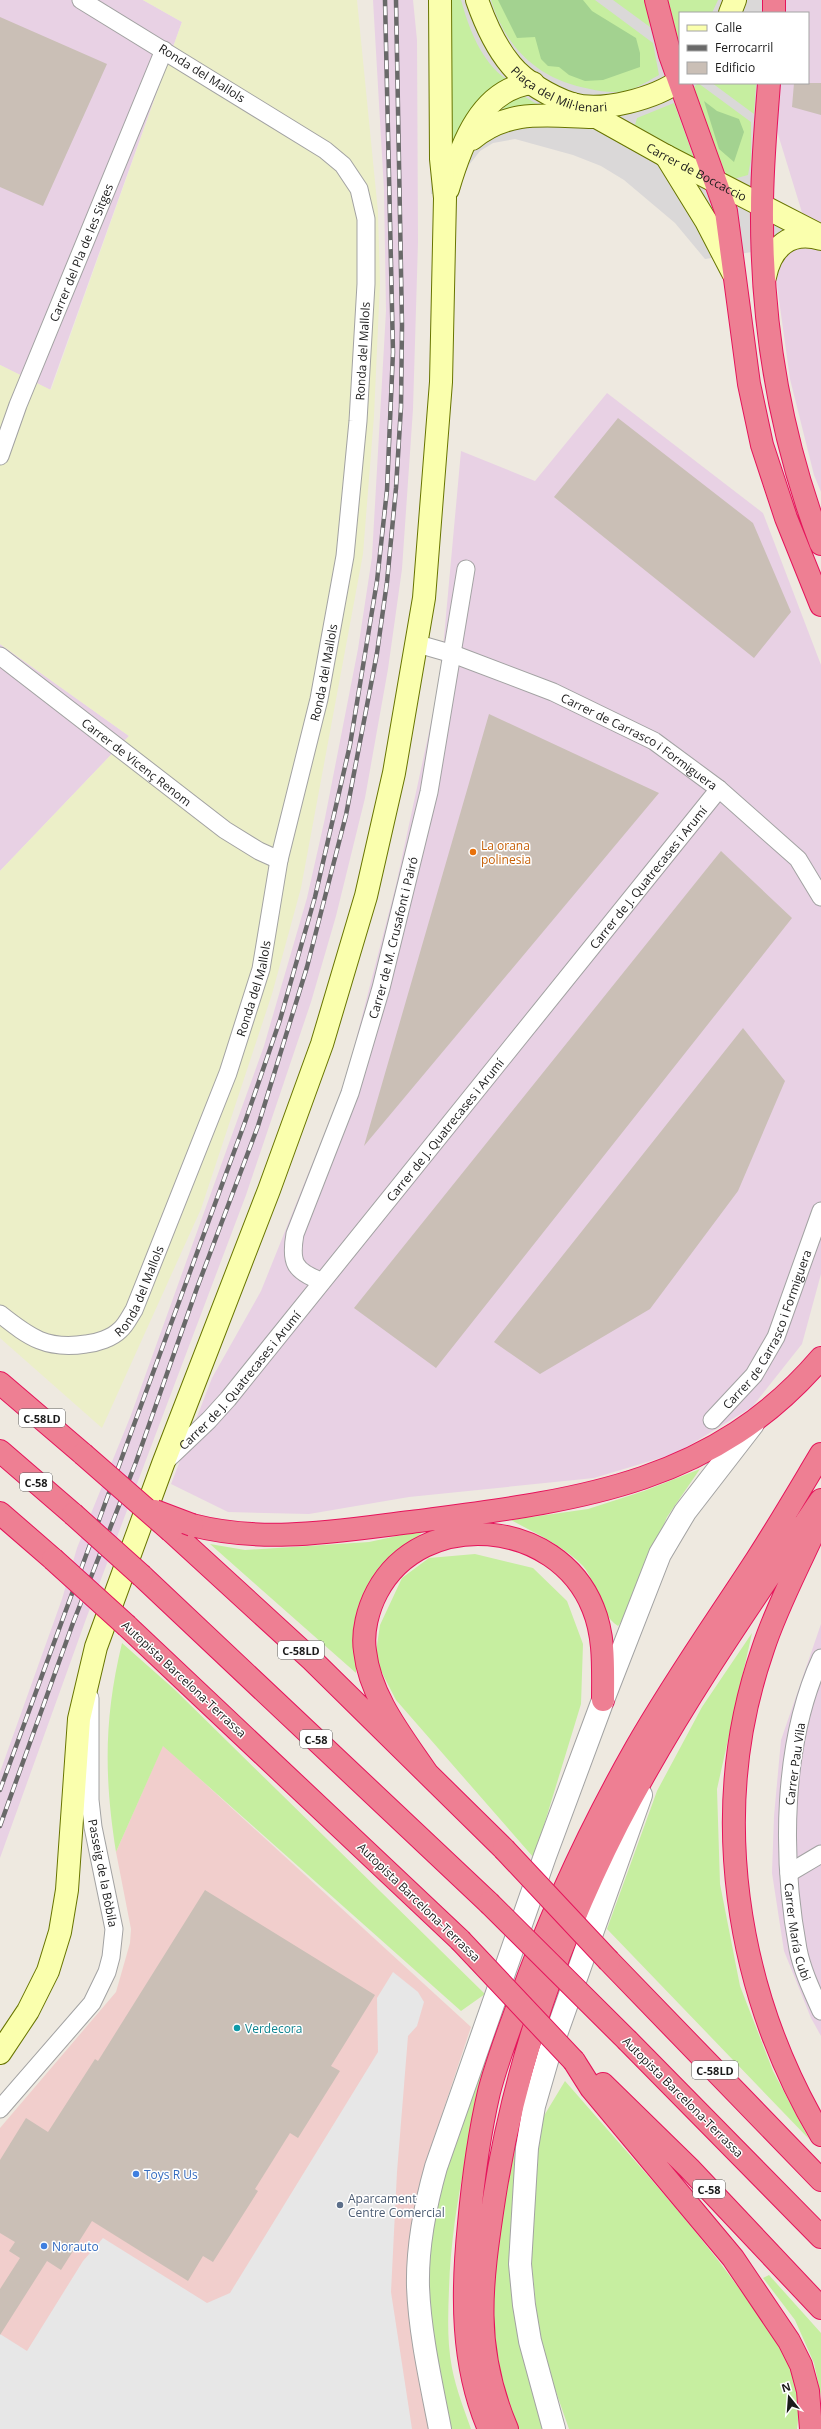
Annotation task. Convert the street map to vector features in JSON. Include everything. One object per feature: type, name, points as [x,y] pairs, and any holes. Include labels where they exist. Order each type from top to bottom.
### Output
[{"type":"highway","points":[[656,0],[670,55],[679,79]]},
{"type":"highway","points":[[774,0],[774,12]]},
{"type":"highway","points":[[681,84],[717,182],[730,232],[749,384],[762,445],[786,518],[821,605]]},
{"type":"highway","points":[[769,84],[762,205],[769,328],[776,381],[800,479],[821,544]]},
{"type":"highway","points":[[143,1506],[168,1517],[192,1525],[226,1533],[277,1536],[338,1531],[544,1503],[595,1493],[660,1473],[716,1445],[756,1420],[800,1382],[821,1358]]},
{"type":"highway","name":"C-58LD","points":[[0,1383],[143,1506],[312,1660],[504,1849],[609,1961],[821,2180]]},
{"type":"highway","name":"Autopista Barcelona-Terrassa","points":[[0,1451],[142,1576],[489,1903],[628,2041],[821,2238]]},
{"type":"highway","points":[[489,2429],[477,2396],[470,2364],[464,2273],[479,2149],[489,2091],[506,2040],[543,1940],[567,1883],[599,1816],[636,1747],[698,1646],[757,1559],[821,1454]]},
{"type":"highway","points":[[507,2429],[490,2377],[483,2342],[482,2304],[484,2261],[497,2178],[513,2100],[551,1979],[586,1890],[619,1822],[650,1767],[706,1674],[821,1500]]},
{"type":"highway","name":"Autopista Barcelona-Terrassa","points":[[0,1513],[127,1626],[460,1940],[592,2081]]},
{"type":"highway","points":[[821,1515],[778,1608],[755,1676],[739,1752],[735,1786],[734,1840],[740,1917],[764,2010],[784,2062],[821,2135]]},
{"type":"highway","points":[[427,1773],[391,1718],[378,1694],[364,1650],[364,1632],[372,1601],[387,1574],[416,1549],[440,1540],[485,1534],[521,1540],[550,1556],[568,1571],[593,1606],[602,1646],[603,1700]]},
{"type":"highway","points":[[592,2081],[733,2258],[789,2341],[801,2365],[808,2391],[811,2429]]},
{"type":"highway","name":"C-58","points":[[592,2081],[689,2168],[821,2308]]},
{"type":"main road","points":[[0,2053],[28,2011],[48,1971],[60,1932],[67,1890],[79,1719],[89,1671],[96,1647],[163,1464],[269,1190],[322,1044],[366,896],[381,834],[418,644],[427,579],[440,397],[446,198],[441,159],[440,0]]},
{"type":"main road","name":"Plaça del Mil·lenari","points":[[477,0],[484,19],[504,56],[518,72],[534,83],[573,104],[607,105],[628,103],[655,95],[679,83]]},
{"type":"main road","points":[[730,12],[735,0]]},
{"type":"main road","points":[[446,198],[460,149],[474,124],[495,99],[512,88],[534,83]]},
{"type":"main road","name":"Carrer de Boccaccio","points":[[573,104],[666,156],[762,205],[821,238]]},
{"type":"main road","points":[[460,149],[492,124],[512,117],[595,117]]},
{"type":"main road","points":[[666,156],[706,221],[736,280]]},
{"type":"main road","points":[[765,277],[770,259],[784,242],[804,236],[821,238]]},
{"type":"street","name":"Ronda del Mallols","points":[[0,1314],[16,1327],[45,1344],[65,1347],[97,1343],[120,1330],[134,1310],[228,1073],[261,969],[279,860],[319,699],[345,556],[359,413],[366,284],[366,219],[358,189],[343,165],[325,150],[81,0]]},
{"type":"street","name":"Carrer del Pla de les Sitges","points":[[0,456],[18,405],[164,50]]},
{"type":"street","name":"Carrer de M. Crusafont i Pairó","points":[[321,1281],[308,1276],[296,1266],[292,1251],[295,1234],[350,1093],[381,988],[429,792],[466,569]]},
{"type":"street","name":"Carrer de Carrasco i Formiguera","points":[[418,644],[453,654],[554,692],[654,741],[719,789],[798,859],[821,897]]},
{"type":"street","name":"Carrer de Vicenç Renom","points":[[0,656],[225,830],[259,851],[279,860]]},
{"type":"street","name":"Carrer de J. Quatrecases i Arumí","points":[[163,1464],[228,1399],[321,1281],[719,789]]},
{"type":"street","name":"Carrer de Carrasco i Formiguera","points":[[712,1420],[754,1375],[776,1337],[821,1211]]},
{"type":"street","points":[[440,2429],[422,2332],[418,2286],[426,2204],[436,2167],[603,1700],[660,1554],[684,1512],[756,1420]]},
{"type":"street","name":"Carrer Pau Vila","points":[[789,1873],[788,1814],[796,1741],[809,1686],[821,1658]]},
{"type":"street","name":"Passeig de la Bòbila","points":[[0,2109],[92,2003],[101,1988],[111,1957],[114,1929],[93,1827],[90,1800],[89,1671]]},
{"type":"street","points":[[554,2429],[530,2342],[524,2305],[520,2264],[528,2141],[534,2106],[549,2054],[650,1767]]},
{"type":"street","points":[[789,1873],[821,1854]]},
{"type":"street","name":"Carrer María Cubi","points":[[789,1873],[798,1950],[809,1985],[821,2011]]},
{"type":"shaded area","points":[[0,0],[143,0],[182,22],[50,390],[0,365]]},
{"type":"shaded area","points":[[373,0],[413,0],[417,40],[418,242],[413,409],[402,569],[388,669],[365,798],[336,916],[311,1002],[246,1195],[86,1619],[0,1858],[0,1772],[62,1599],[77,1548],[131,1415],[264,1046],[307,898],[325,818],[358,649],[372,557],[386,311],[384,190]]},
{"type":"shaded area","points":[[429,0],[774,0],[774,12],[679,12],[679,84],[769,84],[762,205],[808,232],[772,249],[705,259],[675,223],[624,180],[601,166],[573,155],[515,139],[493,143],[480,151],[469,165],[457,193],[431,194]]},
{"type":"shaded area","points":[[786,0],[821,0],[821,492],[814,475],[790,379],[772,249],[808,232],[777,131],[780,84],[809,84],[809,12],[785,12]]},
{"type":"shaded area","points":[[607,393],[763,513],[821,665],[821,1274],[802,1344],[752,1407],[677,1453],[594,1478],[409,1497],[309,1514],[228,1512],[171,1484],[212,1378],[261,1291],[345,1082],[396,885],[440,681],[461,451],[535,481]]},
{"type":"shaded area","points":[[0,644],[129,736],[0,871]]},
{"type":"shaded area","points":[[821,1624],[821,2036],[811,2018],[784,1951],[772,1873],[774,1816],[781,1740]]},
{"type":"shaded area","points":[[163,1745],[471,2027],[424,2168],[408,2250],[411,2315],[431,2429],[0,2429],[0,2128],[116,1992],[130,1943],[131,1929],[116,1852]]},
{"type":"shaded area","name":"Aparcament Centre Comercial","points":[[393,1972],[418,1992],[424,2002],[417,2026],[408,2036],[397,2172],[391,2292],[412,2429],[0,2429],[0,2334],[27,2351],[83,2261],[103,2238],[207,2303],[230,2293],[378,2052],[377,1998]]},
{"type":"green space","points":[[143,0],[357,0],[378,212],[380,283],[374,416],[363,554],[301,888],[272,994],[201,1209],[102,1428],[0,1338],[0,871],[129,736],[0,644],[0,365],[51,390],[182,22]]},
{"type":"green space","points":[[447,0],[461,0],[477,44],[497,72],[506,79],[488,93],[453,143],[447,142]]},
{"type":"green space","points":[[491,0],[595,0],[653,43],[659,75],[635,88],[627,91],[616,92],[606,92],[572,85],[555,78],[540,70],[527,60],[515,47],[497,18]]},
{"type":"green space","points":[[498,0],[583,0],[592,11],[636,38],[640,53],[640,67],[603,80],[585,81],[569,75],[559,67],[548,66],[541,59],[535,37],[517,38]]},
{"type":"green space","points":[[613,0],[645,0],[650,27]]},
{"type":"green space","points":[[667,0],[718,0],[712,12],[679,12],[679,48],[677,46]]},
{"type":"green space","points":[[697,84],[699,84],[751,122],[751,159],[748,175],[730,180],[718,161],[692,89]]},
{"type":"green space","points":[[713,84],[756,84],[754,114]]},
{"type":"green space","points":[[525,97],[554,114],[500,114],[507,102]]},
{"type":"green space","points":[[704,101],[717,111],[739,119],[744,132],[734,162],[719,149]]},
{"type":"green space","points":[[674,103],[694,158],[635,125],[637,118]]},
{"type":"green space","points":[[700,1469],[667,1517],[625,1617],[618,1626],[606,1613],[592,1581],[583,1566],[558,1546],[511,1520],[588,1509],[644,1491]]},
{"type":"green space","points":[[425,1530],[387,1562],[357,1611],[356,1673],[210,1544],[245,1550],[369,1542]]},
{"type":"green space","points":[[475,1554],[533,1568],[567,1601],[583,1644],[581,1704],[534,1858],[396,1700],[375,1659],[380,1625],[402,1578],[429,1558]]},
{"type":"green space","points":[[752,1633],[717,1789],[720,1884],[740,1986],[773,2071],[809,2139],[607,1929],[657,1791],[702,1707]]},
{"type":"green space","points":[[122,1643],[174,1689],[485,1994],[461,2011],[163,1746],[116,1852],[109,1798],[108,1747],[112,1697]]},
{"type":"green space","points":[[495,2036],[479,2099],[459,2193],[454,2225],[449,2289],[448,2319],[450,2358],[460,2399],[471,2429],[450,2429],[430,2317],[429,2265],[431,2235],[448,2151]]},
{"type":"green space","points":[[565,2081],[708,2247],[774,2337],[789,2363],[794,2379],[798,2408],[797,2429],[569,2429],[548,2369],[538,2328],[530,2246],[534,2164],[542,2119]]},
{"type":"green space","points":[[522,2130],[542,2429],[518,2429],[504,2395],[496,2359],[493,2321],[494,2282],[498,2243],[517,2131]]},
{"type":"green space","points":[[769,2275],[821,2333],[821,2396],[814,2363],[795,2320],[763,2278]]},
{"type":"building","points":[[0,17],[107,64],[43,206],[0,187]]},
{"type":"building","points":[[821,83],[821,115],[792,107],[794,84]]},
{"type":"building","points":[[618,418],[753,523],[791,612],[754,658],[554,497]]},
{"type":"building","points":[[489,714],[659,793],[364,1146]]},
{"type":"building","points":[[721,851],[792,918],[436,1368],[354,1308]]},
{"type":"building","points":[[743,1028],[785,1081],[738,1191],[650,1309],[540,1374],[494,1342]]},
{"type":"building","points":[[205,1890],[375,1995],[331,2066],[340,2071],[298,2138],[290,2133],[255,2189],[258,2191],[213,2262],[203,2256],[188,2281],[92,2221],[61,2270],[47,2261],[0,2335],[0,2289],[20,2258],[9,2251],[15,2242],[0,2233],[0,2160],[26,2118],[48,2132],[95,2059],[98,2061]]},
{"type":"railway","points":[[0,1790],[245,1122],[280,1020],[315,897],[350,745],[377,581],[387,490],[393,352],[385,0]]},
{"type":"railway","points":[[0,1826],[73,1623],[136,1462],[197,1288],[258,1126],[307,967],[346,815],[377,653],[387,582],[396,488],[401,407],[402,325],[396,0]]},
{"type":"place","name":"La orana polinesia","points":[[473,852]]},
{"type":"place","name":"Verdecora","points":[[237,2028]]},
{"type":"place","name":"Toys R Us","points":[[136,2174]]},
{"type":"place","name":"Aparcament Centre Comercial","points":[[340,2205]]},
{"type":"place","name":"Norauto","points":[[44,2246]]}]
